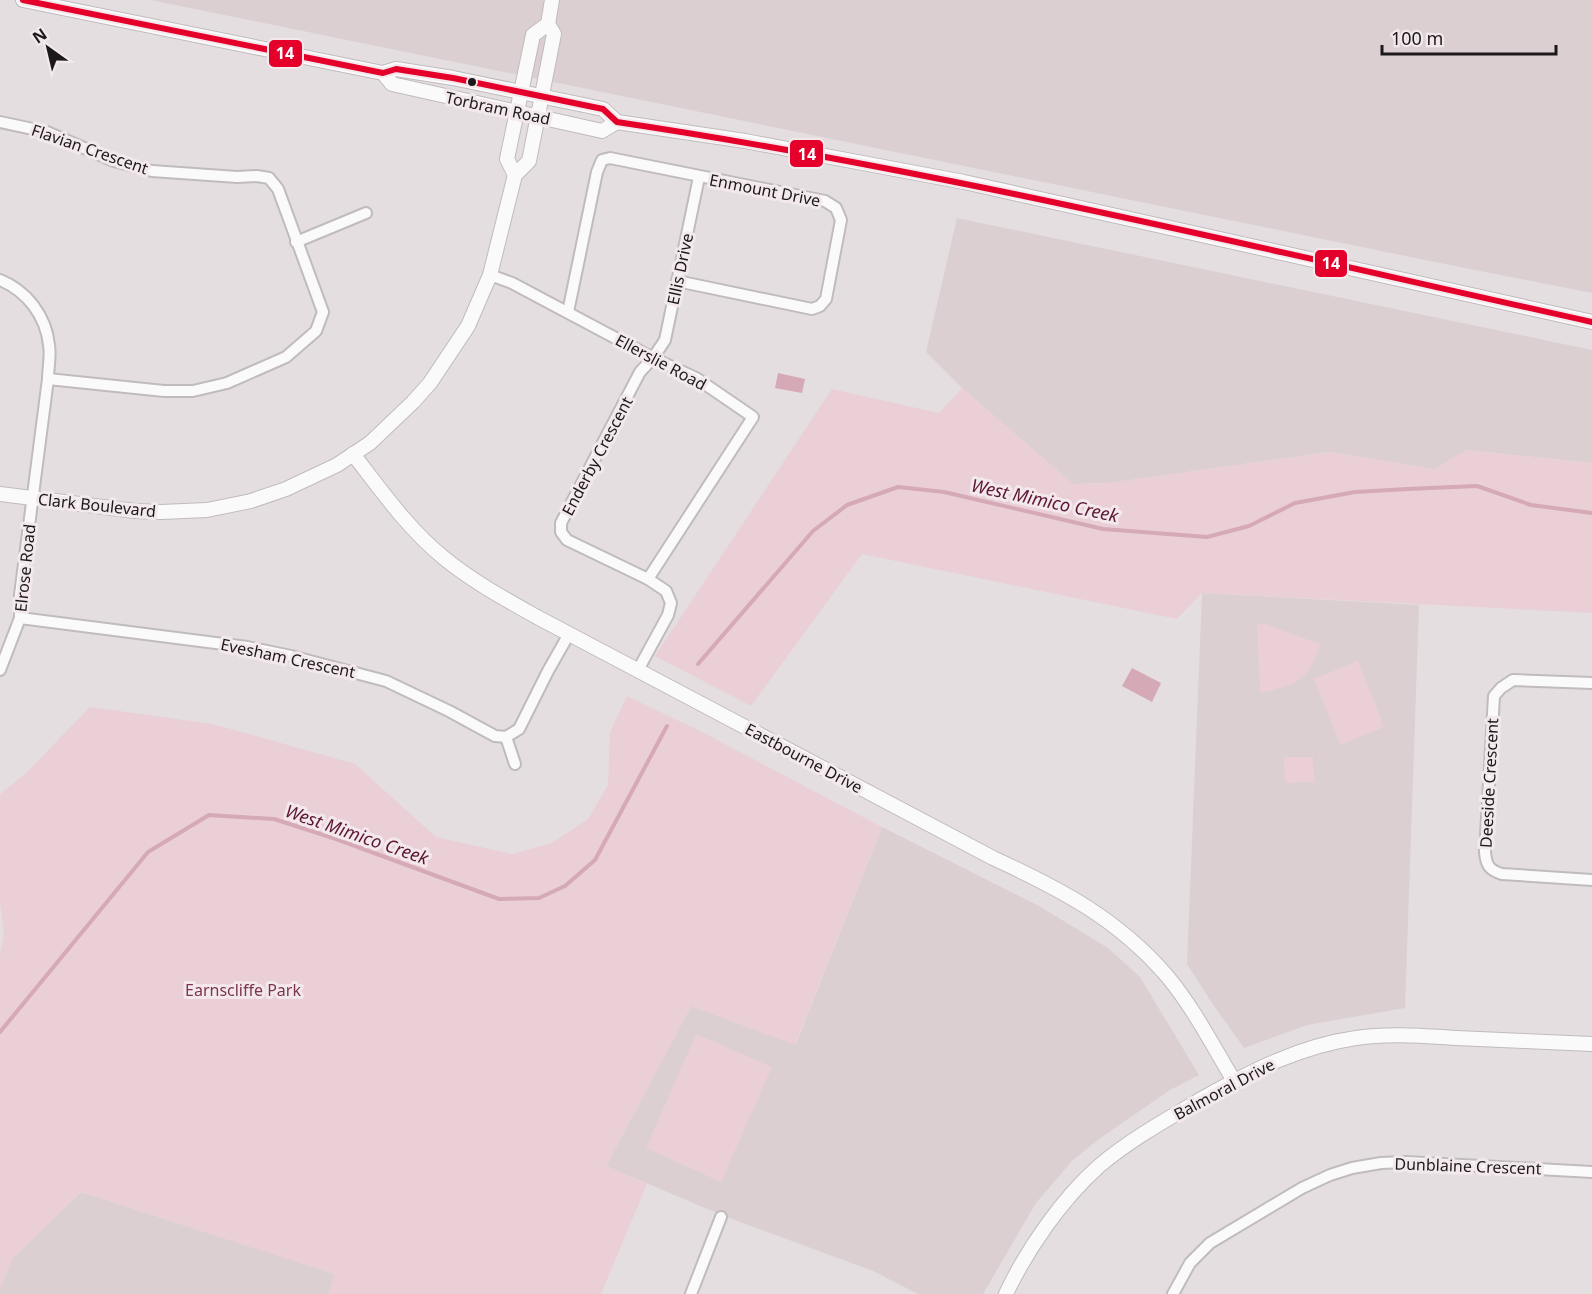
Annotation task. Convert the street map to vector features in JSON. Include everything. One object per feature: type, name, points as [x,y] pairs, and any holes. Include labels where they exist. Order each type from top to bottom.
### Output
[{"type":"street","name":"Torbram Road","points":[[22,0],[383,73],[396,69],[542,96],[603,109],[616,122],[745,141],[964,182],[1592,322]]},
{"type":"street","name":"Clark Boulevard","points":[[0,494],[135,511],[207,510],[250,501],[286,489],[337,465],[370,443],[430,383],[468,326],[490,275],[514,175],[529,161],[554,34],[548,24],[552,0]]},
{"type":"street","name":"Clark Boulevard","points":[[514,175],[507,159],[533,35],[548,24]]},
{"type":"street","name":"Torbram Road","points":[[383,73],[392,84],[602,131],[616,122]]},
{"type":"street","name":"Flavian Crescent","points":[[0,122],[47,132],[114,161],[152,171],[269,178],[278,189],[323,312],[316,331],[286,357],[227,383],[193,391],[164,391],[48,379]]},
{"type":"street","name":"Enmount Drive","points":[[568,312],[597,172],[602,160],[610,158],[825,201],[836,208],[841,220],[826,299],[820,306],[812,309],[677,281]]},
{"type":"street","name":"Ellis Drive","points":[[653,358],[664,340],[699,177]]},
{"type":"street","points":[[296,242],[366,213]]},
{"type":"street","name":"Ellerslie Road","points":[[490,275],[512,283],[653,358],[696,378],[753,417],[648,579]]},
{"type":"street","name":"Elrose Road","points":[[0,280],[14,286],[33,305],[45,323],[50,346],[48,379],[20,595],[20,618],[0,670]]},
{"type":"street","name":"Enderby Crescent","points":[[638,670],[668,615],[671,603],[666,591],[648,579],[567,540],[561,532],[561,523],[640,372],[653,358]]},
{"type":"street","name":"Eastbourne Drive","points":[[354,454],[411,527],[444,558],[494,592],[993,858],[1052,886],[1094,911],[1133,941],[1167,976],[1234,1081]]},
{"type":"street","name":"Evesham Crescent","points":[[20,618],[247,647],[291,656],[386,681],[450,711],[495,736],[506,736]]},
{"type":"street","points":[[514,764],[506,736],[519,729],[569,634]]},
{"type":"street","name":"Deeside Crescent","points":[[1592,683],[1513,680],[1494,696],[1485,852],[1486,862],[1491,871],[1502,874],[1592,880]]},
{"type":"street","name":"Balmoral Drive","points":[[1006,1294],[1051,1218],[1100,1166],[1141,1136],[1234,1081],[1286,1057],[1326,1044],[1357,1038],[1393,1035],[1592,1044]]},
{"type":"street","name":"Dunblaine Crescent","points":[[1173,1294],[1190,1263],[1210,1243],[1302,1188],[1352,1168],[1406,1162],[1592,1172]]},
{"type":"street","points":[[692,1294],[721,1217]]},
{"type":"shaded area","points":[[151,0],[1592,0],[1592,293],[1430,261]]},
{"type":"shaded area","points":[[957,218],[1592,350],[1592,463],[1467,450],[1435,469],[1329,452],[1109,483],[1073,484],[962,388],[926,352]]},
{"type":"shaded area","points":[[778,373],[805,379],[802,393],[775,388]]},
{"type":"shaded area","points":[[1202,593],[1419,605],[1405,1008],[1307,1025],[1244,1048],[1187,964]]},
{"type":"shaded area","points":[[1132,668],[1161,683],[1152,702],[1122,686]]},
{"type":"shaded area","points":[[882,827],[1039,906],[1108,948],[1140,977],[1199,1075],[1170,1090],[1099,1139],[1072,1161],[1036,1203],[983,1294],[918,1294],[873,1271],[724,1216],[606,1166],[691,1006],[796,1044]]},
{"type":"shaded area","points":[[81,1192],[335,1274],[329,1294],[0,1294],[0,1288],[13,1258]]},
{"type":"green space","points":[[962,388],[1073,484],[1109,483],[1329,452],[1435,469],[1466,450],[1592,463],[1592,613],[1202,593],[1177,619],[862,554],[751,706],[655,656],[832,389],[939,413]]},
{"type":"green space","points":[[1262,623],[1320,644],[1306,674],[1292,684],[1260,693],[1257,625]]},
{"type":"green space","points":[[1358,661],[1384,727],[1340,745],[1314,679]]},
{"type":"green space","name":"Earnscliffe Park","points":[[627,696],[702,732],[882,827],[795,1045],[691,1006],[606,1166],[647,1184],[601,1294],[329,1294],[334,1274],[81,1192],[13,1258],[0,1288],[0,956],[4,934],[0,902],[0,794],[26,773],[90,707],[213,724],[355,764],[436,837],[512,854],[552,843],[588,819],[608,785],[610,732]]},
{"type":"green space","points":[[1284,757],[1313,757],[1314,782],[1285,783]]},
{"type":"green space","points":[[696,1034],[772,1067],[721,1182],[646,1148]]},
{"type":"waterway","name":"West Mimico Creek","points":[[698,664],[813,531],[847,505],[898,487],[944,492],[1103,529],[1207,537],[1249,526],[1295,503],[1355,492],[1477,486],[1531,505],[1592,513]]},
{"type":"waterway","name":"West Mimico Creek","points":[[0,1032],[148,852],[209,815],[274,819],[336,839],[499,899],[539,898],[565,886],[595,860],[667,726]]},
{"type":"transit line","name":"14","points":[[23,0],[383,73],[396,69],[453,78],[603,109],[617,122],[862,164],[1106,213],[1592,322]]}]
